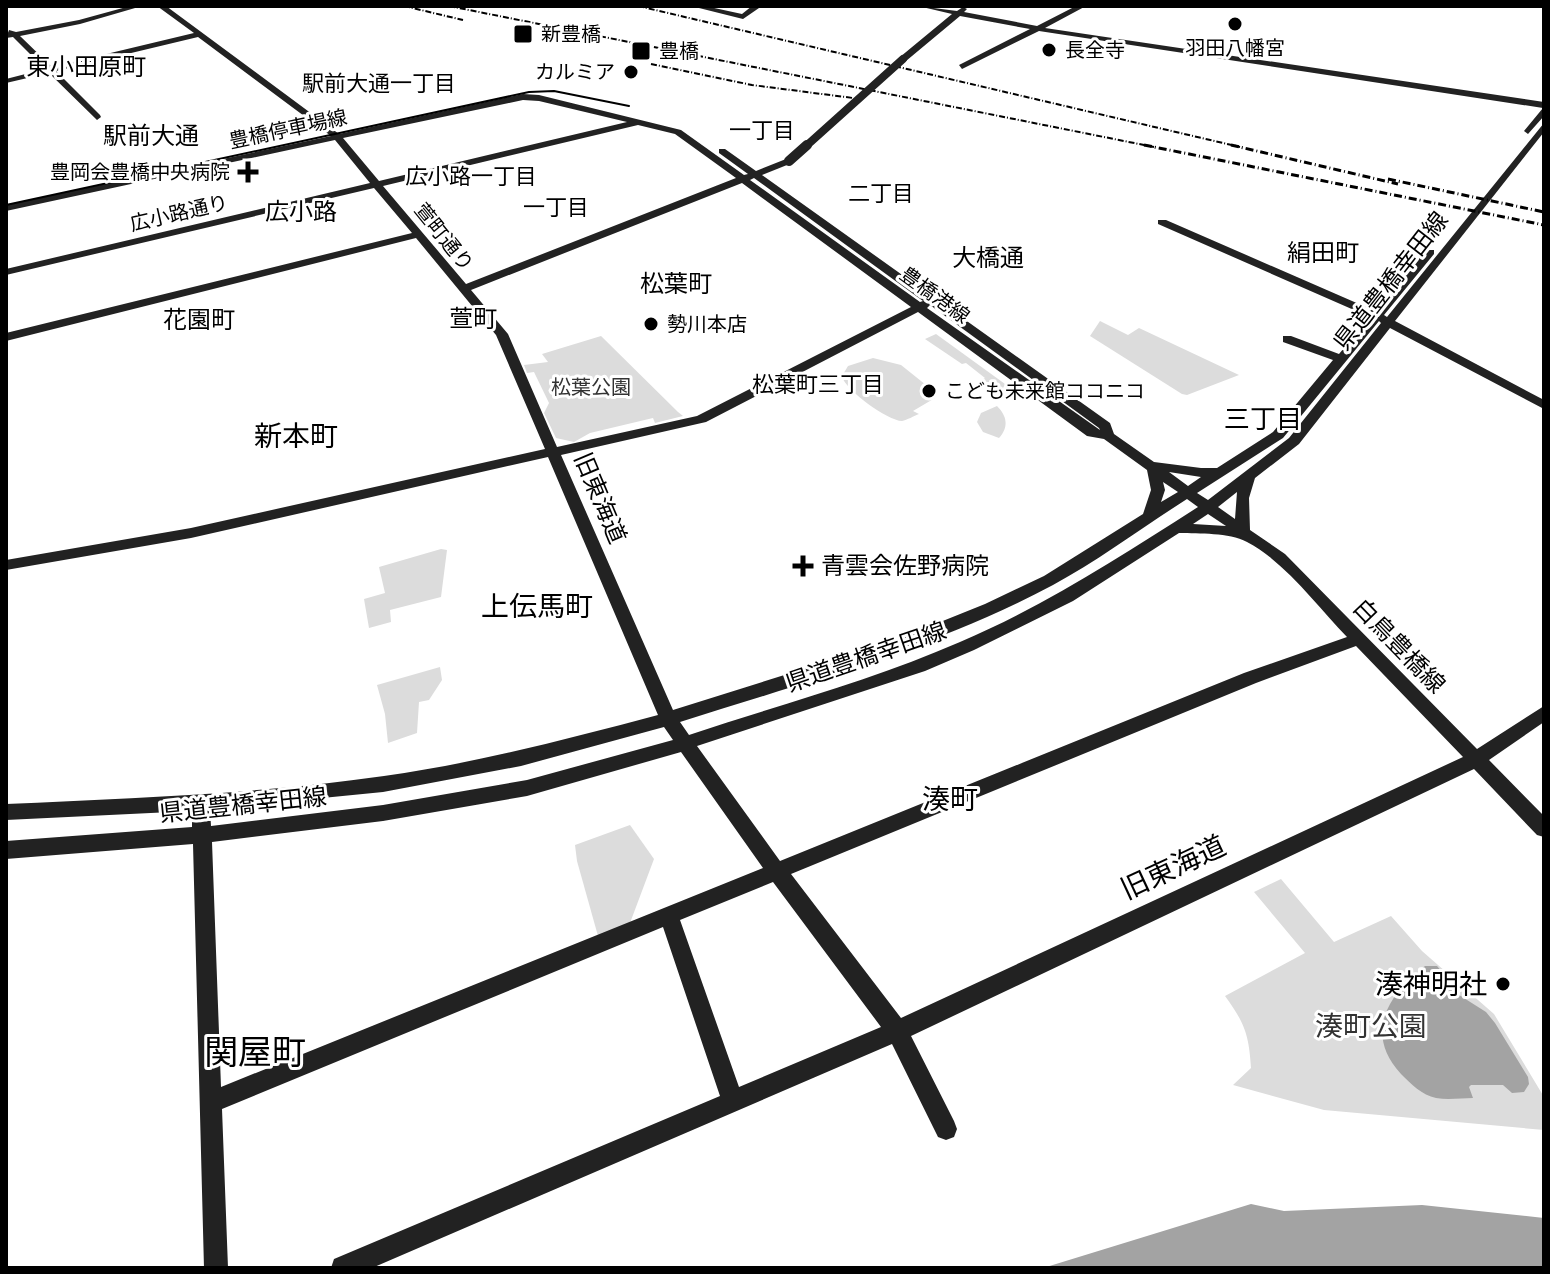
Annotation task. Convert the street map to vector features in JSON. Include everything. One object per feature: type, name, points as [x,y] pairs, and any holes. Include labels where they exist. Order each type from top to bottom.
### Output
[{"type":"street","points":[[9,34],[129,6]]},
{"type":"street","points":[[9,34],[80,22],[138,6]]},
{"type":"street","name":"萱町通り","points":[[161,6],[335,133],[502,334],[552,453]]},
{"type":"street","points":[[695,6],[743,17],[755,8],[746,6]]},
{"type":"street","points":[[922,6],[962,10]]},
{"type":"street","points":[[940,6],[1041,29],[1544,105]]},
{"type":"street","points":[[962,67],[1082,6]]},
{"type":"street","points":[[462,289],[789,161],[962,10]]},
{"type":"street","points":[[9,34],[97,117]]},
{"type":"street","points":[[6,81],[201,34]]},
{"type":"street","points":[[522,90],[531,97]]},
{"type":"street","name":"豊橋停車場線","points":[[6,208],[522,90]]},
{"type":"street","name":"豊橋港線","points":[[522,90],[686,125],[1092,433],[1108,436],[1210,506]]},
{"type":"street","name":"豊橋停車場線","points":[[6,199],[531,97]]},
{"type":"street","name":"豊橋港線","points":[[531,97],[678,132],[924,304]]},
{"type":"street","name":"県道豊橋幸田線","points":[[6,850],[203,835],[383,813],[527,788],[683,744],[944,657],[1068,597],[1210,506],[1294,441],[1544,105]]},
{"type":"street","name":"広小路通り","points":[[6,272],[640,121]]},
{"type":"street","name":"県道豊橋幸田線","points":[[6,812],[201,802],[398,782],[521,759],[668,719],[899,645],[991,608],[1049,580],[1278,435],[1341,359],[1383,319],[1544,126]]},
{"type":"street","points":[[1162,222],[1383,319],[1544,405]]},
{"type":"street","points":[[6,337],[419,234]]},
{"type":"street","points":[[552,453],[701,419],[924,304]]},
{"type":"street","points":[[1287,339],[1341,359]]},
{"type":"street","name":"旧東海道","points":[[6,565],[191,533],[552,453],[668,719],[776,872],[897,1031],[946,1129]]},
{"type":"street","points":[[1149,517],[1158,490],[1150,465],[1190,472],[1221,472]]},
{"type":"street","points":[[1178,528],[1248,533],[1242,498],[1248,479]]},
{"type":"street","name":"白鳥豊橋線","points":[[1210,506],[1248,533],[1307,584],[1544,829]]},
{"type":"street","points":[[211,1102],[1250,678],[1359,639]]},
{"type":"street","name":"旧東海道","points":[[897,1031],[1475,760],[1544,713]]},
{"type":"street","points":[[201,802],[216,1268]]},
{"type":"street","points":[[669,917],[733,1102]]},
{"type":"street","points":[[343,1268],[897,1031]]},
{"type":"green space","points":[[1100,321],[1128,335],[1139,328],[1239,375],[1187,395],[1182,394],[1090,336]]},
{"type":"green space","points":[[936,334],[1005,384],[999,397],[980,381],[985,378],[966,363],[962,364],[925,339]]},
{"type":"green space","name":"松葉公園","points":[[601,336],[683,416],[655,423],[653,418],[590,433],[574,442],[556,438],[544,413],[549,403],[534,372],[527,373],[524,365],[548,362],[542,354]]},
{"type":"green space","points":[[873,358],[901,365],[936,393],[935,398],[913,411],[919,414],[902,421],[877,410],[850,389],[842,376],[848,366]]},
{"type":"green space","points":[[997,406],[1006,422],[999,438],[983,432],[977,422],[981,413]]},
{"type":"green space","points":[[441,549],[447,550],[441,597],[390,610],[391,622],[369,628],[364,599],[385,593],[379,567]]},
{"type":"green space","points":[[440,667],[442,680],[429,700],[419,702],[417,733],[388,743],[385,714],[377,685]]},
{"type":"green space","points":[[630,825],[654,859],[630,923],[598,936],[575,845]]},
{"type":"green space","name":"湊町公園","points":[[1281,879],[1334,942],[1391,916],[1422,951],[1494,1014],[1544,1097],[1544,1130],[1324,1110],[1233,1085],[1251,1068],[1250,1056],[1244,1029],[1225,996],[1305,953],[1254,892]]},
{"type":"shaded area","points":[[1425,966],[1437,966],[1457,989],[1456,993],[1486,1012],[1495,1023],[1528,1077],[1529,1084],[1524,1092],[1512,1093],[1503,1085],[1471,1085],[1473,1098],[1436,1098],[1421,1092],[1401,1074],[1384,1044],[1382,1030],[1385,1016],[1400,989]]},
{"type":"shaded area","points":[[1251,1204],[1284,1211],[1422,1205],[1544,1218],[1544,1268],[1043,1268]]},
{"type":"tram line","points":[[6,205],[529,92],[554,91],[629,106]]},
{"type":"railway","points":[[404,6],[463,20]]},
{"type":"railway","points":[[449,6],[1544,225]]},
{"type":"railway","points":[[638,6],[1240,147]]},
{"type":"railway","points":[[651,64],[752,85],[853,98]]},
{"type":"railway","points":[[1231,145],[1398,184]]},
{"type":"railway","points":[[1388,179],[1544,212]]},
{"type":"place","name":"羽田八幡宮","points":[[1235,24]]},
{"type":"place","name":"新豊橋","points":[[523,34]]},
{"type":"place","name":"長全寺","points":[[1049,50]]},
{"type":"place","name":"豊橋","points":[[641,51]]},
{"type":"place","name":"カルミア","points":[[631,72]]},
{"type":"place","name":"豊岡会豊橋中央病院","points":[[248,172]]},
{"type":"place","name":"勢川本店","points":[[651,324]]},
{"type":"place","name":"こども未来館ココニコ","points":[[929,391]]},
{"type":"place","name":"青雲会佐野病院","points":[[803,566]]},
{"type":"place","name":"湊神明社","points":[[1503,984]]},
{"type":"district","name":"東小田原町","points":[[86,67]]},
{"type":"district","name":"駅前大通一丁目","points":[[379,83]]},
{"type":"district","name":"一丁目","points":[[762,130]]},
{"type":"district","name":"駅前大通","points":[[151,136]]},
{"type":"district","name":"広小路一丁目","points":[[471,176]]},
{"type":"district","name":"二丁目","points":[[881,193]]},
{"type":"district","name":"一丁目","points":[[556,207]]},
{"type":"district","name":"広小路","points":[[301,212]]},
{"type":"district","name":"絹田町","points":[[1323,253]]},
{"type":"district","name":"大橋通","points":[[988,258]]},
{"type":"district","name":"松葉町","points":[[676,284]]},
{"type":"district","name":"萱町","points":[[473,319]]},
{"type":"district","name":"花園町","points":[[199,320]]},
{"type":"district","name":"松葉町三丁目","points":[[818,384]]},
{"type":"district","name":"三丁目","points":[[1263,419]]},
{"type":"district","name":"新本町","points":[[296,436]]},
{"type":"district","name":"上伝馬町","points":[[537,606]]},
{"type":"district","name":"湊町","points":[[950,799]]},
{"type":"district","name":"関屋町","points":[[255,1052]]}]
